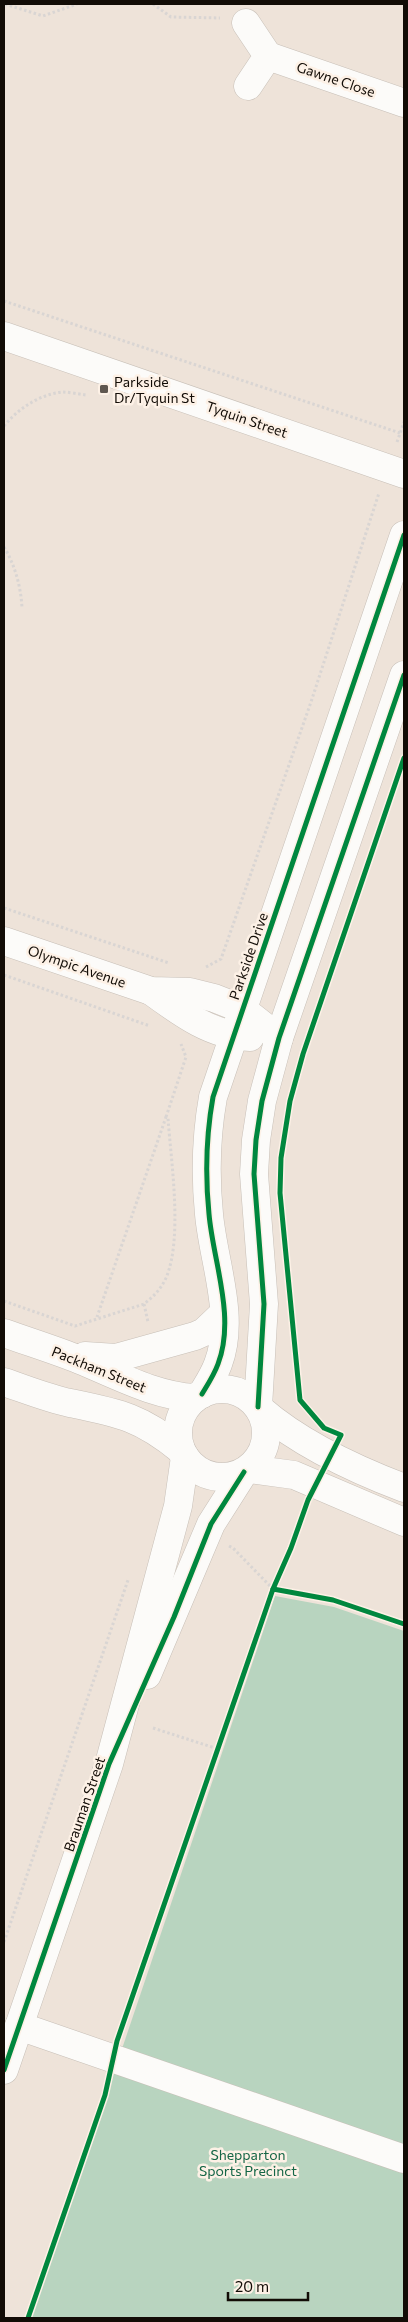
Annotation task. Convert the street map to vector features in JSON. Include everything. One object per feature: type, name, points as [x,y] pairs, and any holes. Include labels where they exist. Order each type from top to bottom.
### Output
[{"type":"street","points":[[236,20],[268,56],[248,86]]},
{"type":"street","name":"Gawne Close","points":[[268,56],[404,103]]},
{"type":"street","name":"Tyquin Street","points":[[4,336],[396,471]]},
{"type":"street","name":"Parkside Drive","points":[[198,1396],[216,1370],[222,1352],[223,1314],[221,1278],[209,1216],[206,1151],[213,1097],[232,1036],[404,535]]},
{"type":"street","points":[[246,1471],[261,1455],[266,1438],[265,1420],[259,1408],[264,1304],[254,1193],[254,1158],[262,1101],[279,1038],[404,675]]},
{"type":"street","name":"Olympic Avenue","points":[[4,941],[151,991],[190,992],[207,996],[242,1009],[279,1038]]},
{"type":"street","name":"Olympic Avenue","points":[[151,991],[188,1031],[232,1036],[279,1038]]},
{"type":"street","points":[[66,1354],[102,1358],[133,1354],[201,1334],[223,1314]]},
{"type":"street","name":"Packham Street","points":[[4,1333],[66,1354],[148,1388],[180,1397],[198,1396]]},
{"type":"street","points":[[4,1382],[64,1402],[93,1406],[138,1420],[154,1428],[183,1453],[199,1471],[211,1476],[224,1478],[246,1471],[298,1476],[360,1505],[404,1522]]},
{"type":"street","points":[[183,1453],[178,1436],[180,1422],[186,1409],[198,1396],[221,1389],[234,1390],[246,1395],[293,1436],[404,1488]]},
{"type":"street","name":"Brauman Street","points":[[163,1613],[180,1500],[183,1453]]},
{"type":"street","name":"Brauman Street","points":[[4,2070],[163,1613],[211,1524],[246,1471]]},
{"type":"street","points":[[19,2026],[404,2159]]},
{"type":"path","points":[[5,4],[43,16],[77,4]]},
{"type":"path","points":[[153,4],[171,17],[236,20]]},
{"type":"path","points":[[4,301],[400,433]]},
{"type":"path","points":[[4,426],[15,413],[37,400],[62,392],[88,395]]},
{"type":"path","points":[[201,969],[220,959],[311,702],[396,471],[400,433],[404,422]]},
{"type":"path","points":[[4,547],[21,591],[22,608]]},
{"type":"path","points":[[4,908],[177,965]]},
{"type":"path","points":[[206,967],[208,981],[207,996]]},
{"type":"path","points":[[4,975],[158,1029]]},
{"type":"path","points":[[181,1045],[191,1037],[188,1031]]},
{"type":"path","points":[[97,1317],[186,1057],[181,1045],[188,1031]]},
{"type":"path","points":[[4,1301],[75,1326],[148,1300],[160,1289],[170,1267],[173,1234],[173,1199],[168,1118],[166,1117]]},
{"type":"path","points":[[4,1942],[130,1574]]},
{"type":"path","points":[[277,1581],[272,1592],[283,1591]]},
{"type":"path","points":[[153,1728],[218,1749]]},
{"type":"path","points":[[214,1758],[221,1740]]},
{"type":"green space","name":"Shepparton Sports Precinct","points":[[275,1596],[334,1607],[404,1631],[404,2318],[31,2318]]},
{"type":"cycle path","points":[[202,1394],[218,1364],[223,1346],[225,1327],[222,1289],[211,1232],[207,1184],[207,1155],[213,1097],[404,535]]},
{"type":"cycle path","points":[[258,1407],[264,1304],[254,1174],[256,1140],[262,1101],[279,1038],[404,675]]},
{"type":"cycle path","points":[[273,1589],[291,1548],[308,1500],[341,1435],[324,1428],[300,1400],[280,1193],[281,1158],[290,1101],[303,1054],[404,758]]},
{"type":"cycle path","points":[[4,2070],[109,1764],[174,1617],[211,1524],[244,1472]]},
{"type":"cycle path","points":[[28,2318],[105,2095],[117,2041],[273,1589],[333,1600],[404,1624]]},
{"type":"place","name":"Parkside Dr/Tyquin St","points":[[104,389]]}]
